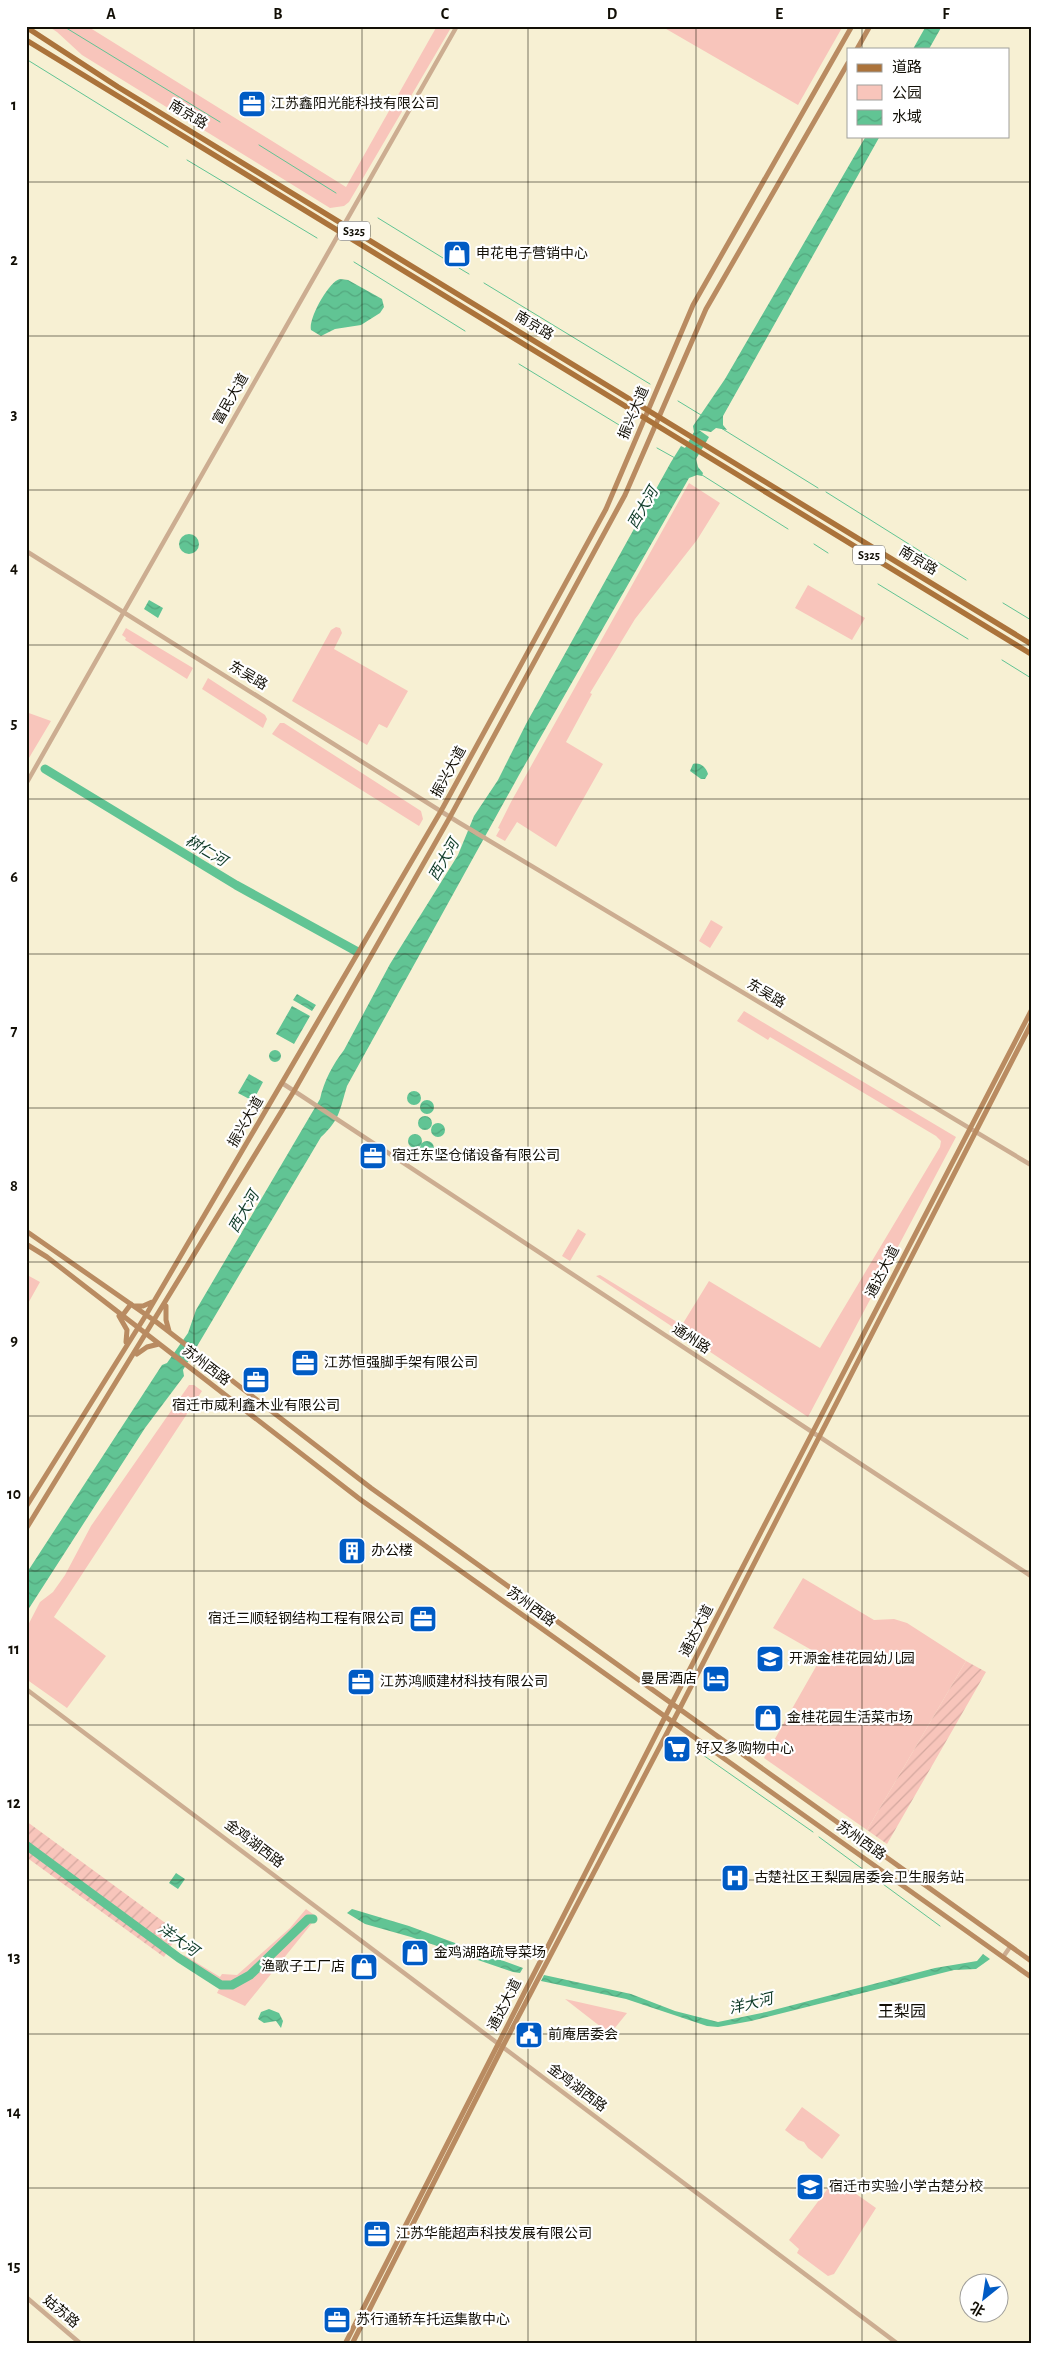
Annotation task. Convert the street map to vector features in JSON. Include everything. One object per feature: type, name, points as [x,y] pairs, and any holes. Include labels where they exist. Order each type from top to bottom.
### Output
[{"type":"main road","name":"振兴大道","points":[[26,1507],[146,1315],[440,811],[606,509],[693,305],[852,26]]},
{"type":"main road","points":[[858,48],[870,26]]},
{"type":"main road","name":"南京路","points":[[26,27],[118,87],[1031,644]]},
{"type":"main road","name":"南京路","points":[[26,40],[1031,654]]},
{"type":"main road","name":"振兴大道","points":[[26,1529],[129,1364],[294,1091],[450,817],[625,495],[706,309],[847,65]]},
{"type":"main road","name":"通达大道","points":[[345,2344],[501,2044],[679,1710],[819,1437],[1031,1011]]},
{"type":"main road","name":"通达大道","points":[[352,2344],[665,1717],[973,1130],[1031,1024]]},
{"type":"main road","name":"苏州西路","points":[[26,1231],[155,1321],[371,1488],[1031,1961]]},
{"type":"main road","name":"苏州西路","points":[[26,1244],[114,1309],[362,1500],[1031,1977]]},
{"type":"main road","points":[[122,1316],[132,1305],[143,1306],[154,1300]]},
{"type":"main road","points":[[166,1303],[166,1320],[172,1334]]},
{"type":"main road","points":[[114,1309],[128,1330],[128,1339],[122,1353]]},
{"type":"main road","points":[[129,1364],[140,1351],[161,1346]]},
{"type":"street","name":"富民大道","points":[[26,784],[457,26]]},
{"type":"street","name":"东吴路","points":[[26,550],[123,613],[440,811],[1031,1165]]},
{"type":"street","name":"通州路","points":[[282,1083],[1031,1576]]},
{"type":"street","name":"金鸡湖西路","points":[[26,1689],[898,2344]]},
{"type":"street","points":[[1003,1957],[1010,1946]]},
{"type":"street","name":"姑苏路","points":[[26,2297],[81,2344]]},
{"type":"green space","points":[[48,26],[87,26],[346,187],[437,26],[452,26],[349,202],[344,206],[330,208],[82,55]]},
{"type":"green space","points":[[661,26],[843,26],[798,105]]},
{"type":"green space","points":[[689,483],[720,503],[697,540],[635,619],[590,693],[592,694],[566,742],[603,764],[556,847],[517,822],[505,841],[496,836],[511,802]]},
{"type":"green space","points":[[808,585],[865,618],[852,640],[795,608]]},
{"type":"green space","points":[[336,627],[340,628],[342,633],[334,649],[408,691],[387,728],[379,724],[367,745],[292,701],[331,630]]},
{"type":"green space","points":[[126,628],[193,668],[187,679],[125,640],[126,638],[122,635]]},
{"type":"green space","points":[[208,678],[265,715],[267,719],[263,728],[202,689]]},
{"type":"green space","points":[[26,712],[51,721],[26,763]]},
{"type":"green space","points":[[280,723],[284,723],[421,811],[423,819],[419,826],[272,734]]},
{"type":"green space","points":[[711,920],[723,927],[710,948],[699,941]]},
{"type":"green space","points":[[744,1011],[956,1137],[808,1417],[596,1276],[600,1275],[682,1325],[709,1281],[820,1348],[940,1147],[941,1141],[936,1136],[770,1037],[768,1040],[737,1021]]},
{"type":"green space","points":[[578,1229],[586,1234],[570,1261],[562,1256]]},
{"type":"green space","points":[[29,1276],[40,1282],[26,1307],[26,1281]]},
{"type":"green space","points":[[189,1385],[194,1385],[202,1391],[54,1617],[106,1656],[67,1708],[26,1679],[26,1629],[40,1602],[53,1592],[65,1575],[91,1526]]},
{"type":"green space","points":[[803,1578],[874,1620],[894,1619],[907,1623],[966,1661],[867,1830],[764,1758],[822,1656],[773,1628]]},
{"type":"green space","points":[[966,1661],[986,1672],[887,1844],[867,1830]]},
{"type":"green space","points":[[26,1821],[179,1933],[164,1957],[26,1857]]},
{"type":"green space","points":[[306,1909],[317,1917],[245,2006],[217,1993],[220,1987],[180,1962],[184,1955],[220,1977],[222,1974],[237,1975],[290,1928]]},
{"type":"green space","points":[[565,1999],[627,2013],[610,2034]]},
{"type":"green space","points":[[802,2107],[840,2135],[822,2159],[808,2148],[804,2142],[798,2140],[785,2130]]},
{"type":"green space","points":[[835,2179],[876,2208],[834,2274],[828,2276],[797,2253],[799,2249],[789,2240]]},
{"type":"water","points":[[926,26],[942,26],[930,48],[914,48]]},
{"type":"water","points":[[865,138],[879,138],[723,416],[723,425],[727,430],[716,428],[711,432],[699,430],[709,437],[696,459],[698,467],[703,473],[702,476],[697,475],[689,478],[519,775],[347,1086],[336,1119],[321,1137],[183,1370],[184,1376],[145,1428],[26,1613],[26,1574],[162,1365],[167,1363],[188,1333],[196,1310],[320,1099],[329,1073],[344,1050],[390,964],[458,855],[474,816],[498,780],[526,724],[671,462],[681,446],[685,448],[694,432],[693,426],[725,379]]},
{"type":"water","points":[[340,279],[348,280],[382,299],[384,307],[380,313],[361,325],[335,329],[321,336],[311,330],[313,318],[325,293],[335,281]]},
{"type":"water","points":[[189,534],[196,537],[199,544],[196,551],[189,554],[182,551],[179,544],[182,537]]},
{"type":"water","points":[[149,600],[163,608],[158,618],[144,609]]},
{"type":"water","points":[[693,764],[700,764],[704,767],[708,774],[705,779],[701,779],[690,771]]},
{"type":"water","points":[[297,994],[316,1005],[312,1011],[293,1000]]},
{"type":"water","points":[[292,1006],[310,1016],[294,1044],[276,1034]]},
{"type":"water","points":[[275,1050],[281,1056],[275,1062],[269,1056]]},
{"type":"water","points":[[249,1074],[263,1082],[253,1101],[238,1093]]},
{"type":"water","points":[[414,1091],[419,1093],[421,1098],[419,1103],[414,1105],[409,1103],[407,1098],[409,1093]]},
{"type":"water","points":[[427,1100],[432,1102],[434,1107],[432,1112],[427,1114],[422,1112],[420,1107],[422,1102]]},
{"type":"water","points":[[425,1116],[430,1118],[432,1123],[430,1128],[425,1130],[420,1128],[418,1123],[420,1118]]},
{"type":"water","points":[[438,1123],[443,1125],[445,1130],[443,1135],[438,1137],[433,1135],[431,1130],[433,1125]]},
{"type":"water","points":[[415,1134],[420,1136],[422,1141],[420,1146],[415,1148],[410,1146],[408,1141],[410,1136]]},
{"type":"water","points":[[427,1141],[432,1143],[434,1148],[432,1153],[427,1155],[422,1153],[420,1148],[422,1143]]},
{"type":"water","points":[[176,1873],[185,1879],[178,1889],[169,1883]]},
{"type":"water","points":[[352,1909],[409,1926],[523,1968],[520,1973],[513,1972],[411,1937],[365,1924],[347,1913]]},
{"type":"water","points":[[983,1954],[990,1959],[976,1969],[954,1970],[751,2021],[718,2027],[707,2026],[626,1999],[541,1981],[544,1975],[631,1994],[675,2011],[718,2022],[766,2012],[935,1968],[977,1961]]},
{"type":"water","points":[[269,2009],[279,2013],[283,2021],[281,2028],[276,2021],[264,2023],[258,2019],[261,2012]]},
{"type":"waterway","points":[[63,26],[220,122]]},
{"type":"waterway","points":[[26,59],[168,147]]},
{"type":"waterway","points":[[259,145],[336,193]]},
{"type":"waterway","points":[[187,160],[317,238]]},
{"type":"waterway","points":[[378,218],[443,258]]},
{"type":"waterway","points":[[354,262],[465,331]]},
{"type":"waterway","points":[[459,268],[469,274]]},
{"type":"waterway","points":[[484,283],[650,384]]},
{"type":"waterway","points":[[519,364],[629,431]]},
{"type":"waterway","points":[[678,401],[701,415]]},
{"type":"waterway","points":[[721,428],[818,488]]},
{"type":"waterway","points":[[657,448],[675,458]]},
{"type":"waterway","points":[[702,475],[788,529]]},
{"type":"waterway","points":[[826,492],[966,580]]},
{"type":"waterway","points":[[814,544],[828,553]]},
{"type":"waterway","points":[[878,584],[968,639]]},
{"type":"waterway","points":[[1003,603],[1031,620]]},
{"type":"waterway","points":[[1002,660],[1031,678]]},
{"type":"waterway","name":"树仁河","points":[[45,769],[236,885],[356,951]]},
{"type":"waterway","points":[[703,1755],[813,1832]]},
{"type":"waterway","points":[[819,1837],[940,1926]]},
{"type":"waterway","name":"洋大河","points":[[26,1845],[179,1958],[221,1985],[232,1985],[250,1975],[308,1919],[313,1919]]},
{"type":"place","name":"江苏鑫阳光能科技有限公司","points":[[252,104]]},
{"type":"place","name":"申花电子营销中心","points":[[457,254]]},
{"type":"place","name":"宿迁东坚仓储设备有限公司","points":[[373,1156]]},
{"type":"place","name":"江苏恒强脚手架有限公司","points":[[305,1363]]},
{"type":"place","name":"宿迁市威利鑫木业有限公司","points":[[256,1380]]},
{"type":"place","name":"办公楼","points":[[352,1551]]},
{"type":"place","name":"宿迁三顺轻钢结构工程有限公司","points":[[423,1619]]},
{"type":"place","name":"开源金桂花园幼儿园","points":[[770,1659]]},
{"type":"place","name":"曼居酒店","points":[[716,1679]]},
{"type":"place","name":"江苏鸿顺建材科技有限公司","points":[[361,1682]]},
{"type":"place","name":"金桂花园生活菜市场","points":[[768,1718]]},
{"type":"place","name":"好又多购物中心","points":[[677,1749]]},
{"type":"place","name":"古楚社区王梨园居委会卫生服务站","points":[[735,1878]]},
{"type":"place","name":"金鸡湖路疏导菜场","points":[[415,1953]]},
{"type":"place","name":"渔歌子工厂店","points":[[364,1967]]},
{"type":"place","name":"前庵居委会","points":[[529,2035]]},
{"type":"place","name":"宿迁市实验小学古楚分校","points":[[810,2187]]},
{"type":"place","name":"江苏华能超声科技发展有限公司","points":[[377,2234]]},
{"type":"place","name":"苏行通轿车托运集散中心","points":[[337,2320]]},
{"type":"district","name":"王梨园","points":[[902,2012]]},
{"type":"water label","name":"西大河","points":[[643,508]]},
{"type":"water label","name":"西大河","points":[[444,860]]},
{"type":"water label","name":"西大河","points":[[244,1212]]}]
